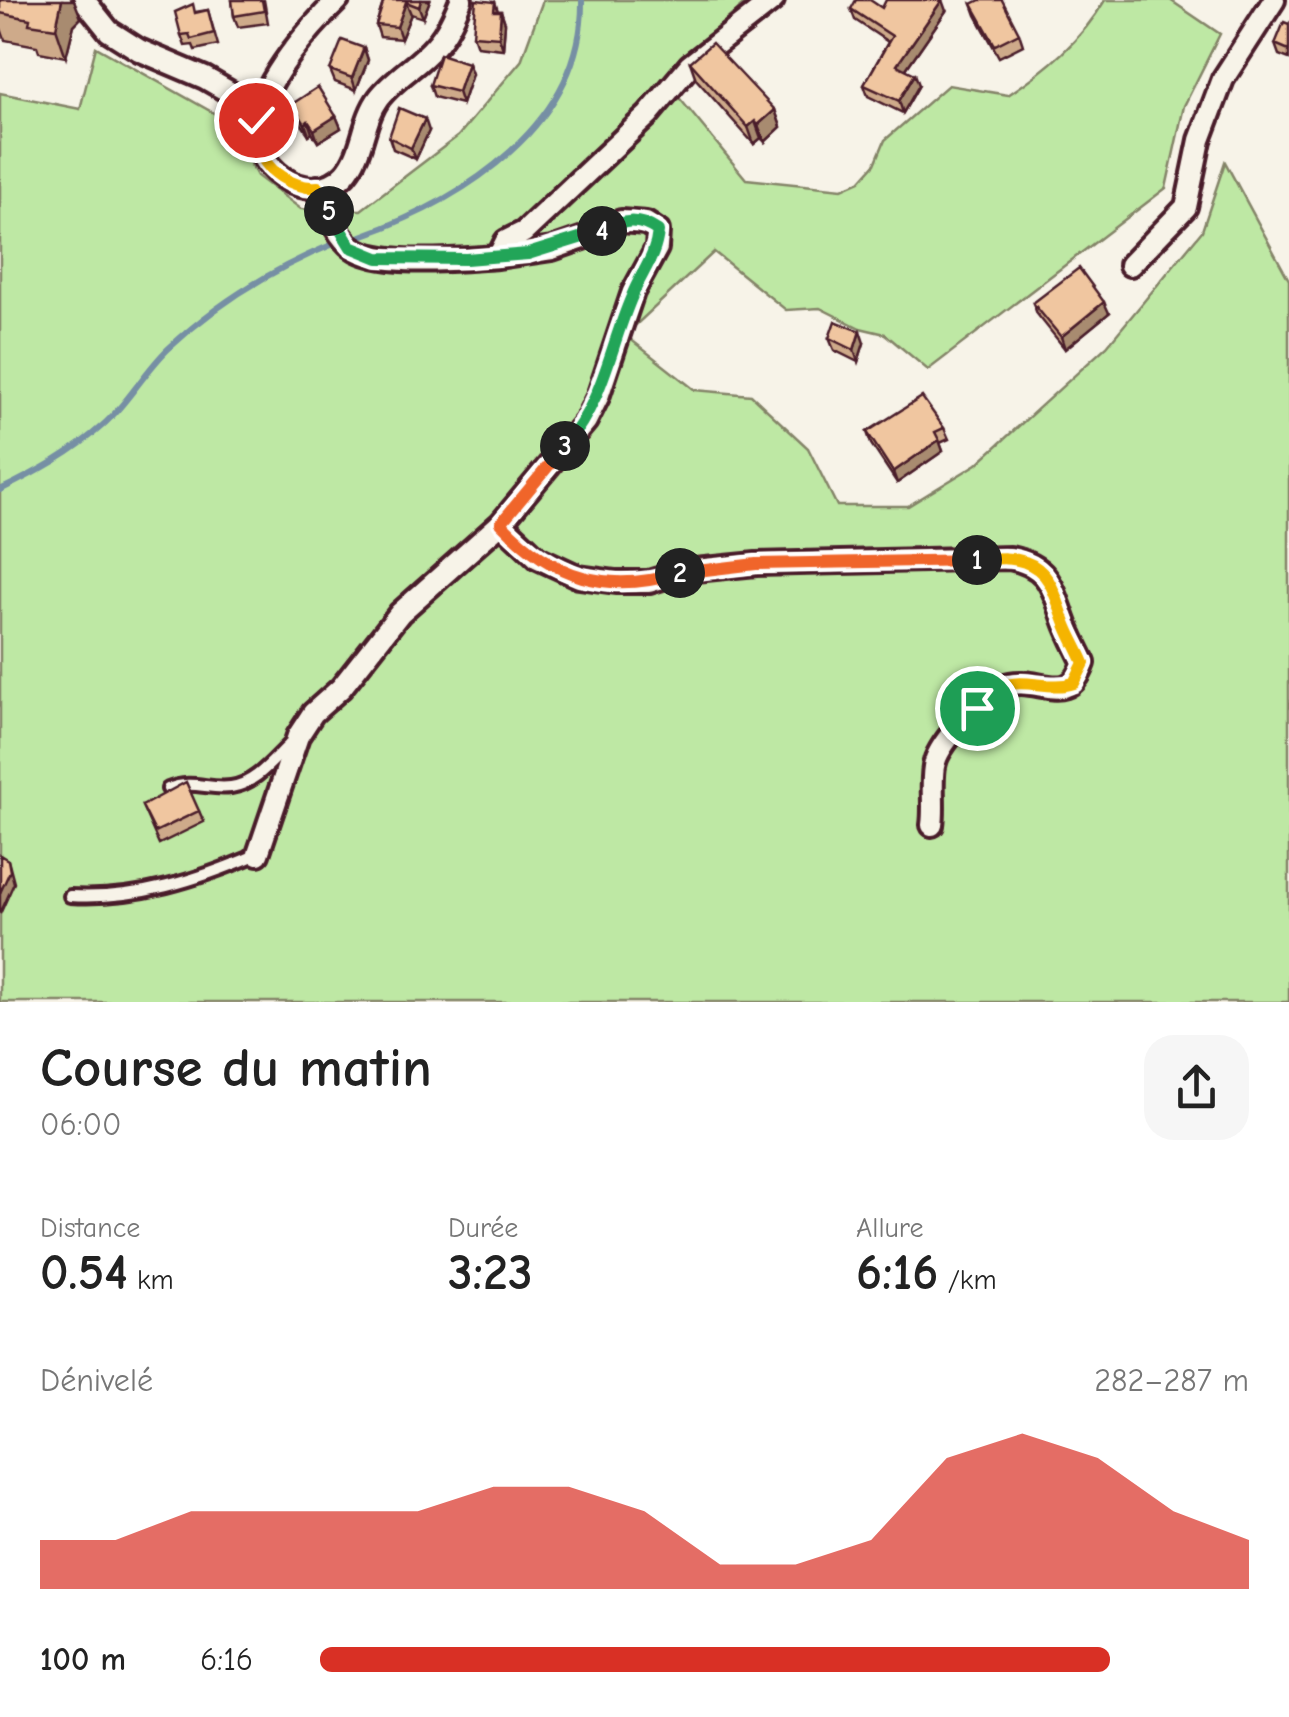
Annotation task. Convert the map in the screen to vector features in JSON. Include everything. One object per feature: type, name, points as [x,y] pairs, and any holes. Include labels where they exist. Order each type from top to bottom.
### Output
[{"type":"street","points":[[84,0],[110,31],[139,50],[232,93],[256,120]]},
{"type":"street","points":[[338,0],[314,23],[292,53],[256,120],[258,147],[267,165],[285,180],[307,188],[327,186],[344,175],[356,157],[368,117],[380,96],[434,48],[452,23],[461,0]]},
{"type":"street","points":[[1130,265],[1186,207],[1200,140],[1223,80],[1274,0]]},
{"type":"street","points":[[498,258],[506,241],[524,232],[648,115],[690,65],[767,4]]},
{"type":"street","points":[[258,854],[298,736],[313,713],[352,675],[400,613],[501,523],[586,421],[598,397],[633,292],[657,248],[658,231],[646,223],[622,221],[552,249],[498,258],[378,258],[351,247],[318,187]]},
{"type":"street","points":[[501,523],[538,558],[579,576],[616,582],[650,582],[685,572],[756,564],[1010,558],[1028,562],[1054,586],[1065,623],[1084,663],[1080,674],[1074,683],[1058,688],[1003,686],[947,739],[934,764],[936,803],[932,825]]},
{"type":"lane","points":[[168,790],[185,782],[232,787],[252,780],[298,736]]},
{"type":"lane","points":[[70,896],[100,898],[200,879],[258,854]]},
{"type":"green space","points":[[543,0],[749,0],[659,85],[672,89],[746,179],[842,189],[860,181],[875,164],[885,140],[948,85],[1008,95],[1062,53],[1105,0],[1170,0],[1220,34],[1184,106],[1166,188],[928,370],[885,334],[860,328],[820,308],[786,310],[714,252],[625,335],[695,390],[751,395],[808,448],[837,506],[908,506],[977,464],[1107,346],[1202,231],[1225,162],[1289,280],[1289,1002],[0,1002],[0,93],[80,109],[96,47],[226,120],[257,176],[301,209],[361,210],[458,136],[521,61]]},
{"type":"building","points":[[0,0],[62,0],[56,28],[29,24],[30,19],[0,13]]},
{"type":"building","points":[[232,0],[262,0],[264,11],[234,16]]},
{"type":"building","points":[[384,0],[421,0],[419,7],[406,2],[397,27],[376,25]]},
{"type":"building","points":[[476,0],[495,2],[494,11],[501,11],[499,37],[473,35]]},
{"type":"building","points":[[856,0],[870,0],[882,8],[886,0],[942,0],[897,65],[915,74],[899,101],[864,85],[892,36],[851,9]]},
{"type":"building","points":[[1002,0],[1019,33],[995,45],[972,4]]},
{"type":"building","points":[[193,4],[195,13],[208,10],[214,33],[191,39],[189,34],[181,35],[175,12]]},
{"type":"building","points":[[1284,22],[1289,24],[1289,50],[1275,44]]},
{"type":"building","points":[[342,40],[364,48],[352,78],[330,70]]},
{"type":"building","points":[[712,43],[775,110],[758,125],[755,121],[748,127],[690,62]]},
{"type":"building","points":[[440,54],[468,63],[458,92],[430,85]]},
{"type":"building","points":[[318,87],[336,116],[314,130],[292,104]]},
{"type":"building","points":[[399,108],[425,119],[411,148],[389,137]]},
{"type":"building","points":[[1079,268],[1104,302],[1061,337],[1033,303]]},
{"type":"building","points":[[835,321],[860,331],[854,350],[829,338]]},
{"type":"building","points":[[922,397],[944,428],[935,432],[939,440],[893,472],[867,432]]},
{"type":"building","points":[[186,782],[199,811],[155,832],[142,806]]},
{"type":"building","points":[[0,855],[8,860],[10,871],[0,893]]},
{"type":"waterway","points":[[361,236],[439,201],[511,151],[540,120],[563,84],[577,44],[582,0]]},
{"type":"waterway","points":[[0,490],[54,461],[91,435],[168,349],[226,302],[269,275],[336,243]]},
{"type":"route","points":[[256,120],[258,147],[267,165],[285,180],[307,188],[318,187],[351,247],[378,258],[466,259],[528,254],[598,233],[622,221],[636,220],[658,231],[657,248],[633,292],[598,397],[586,421],[501,523],[538,558],[579,576],[616,582],[650,582],[685,572],[756,564],[1010,558],[1028,562],[1054,586],[1065,623],[1084,663],[1074,683],[1058,688],[1003,686],[977,708]]}]
